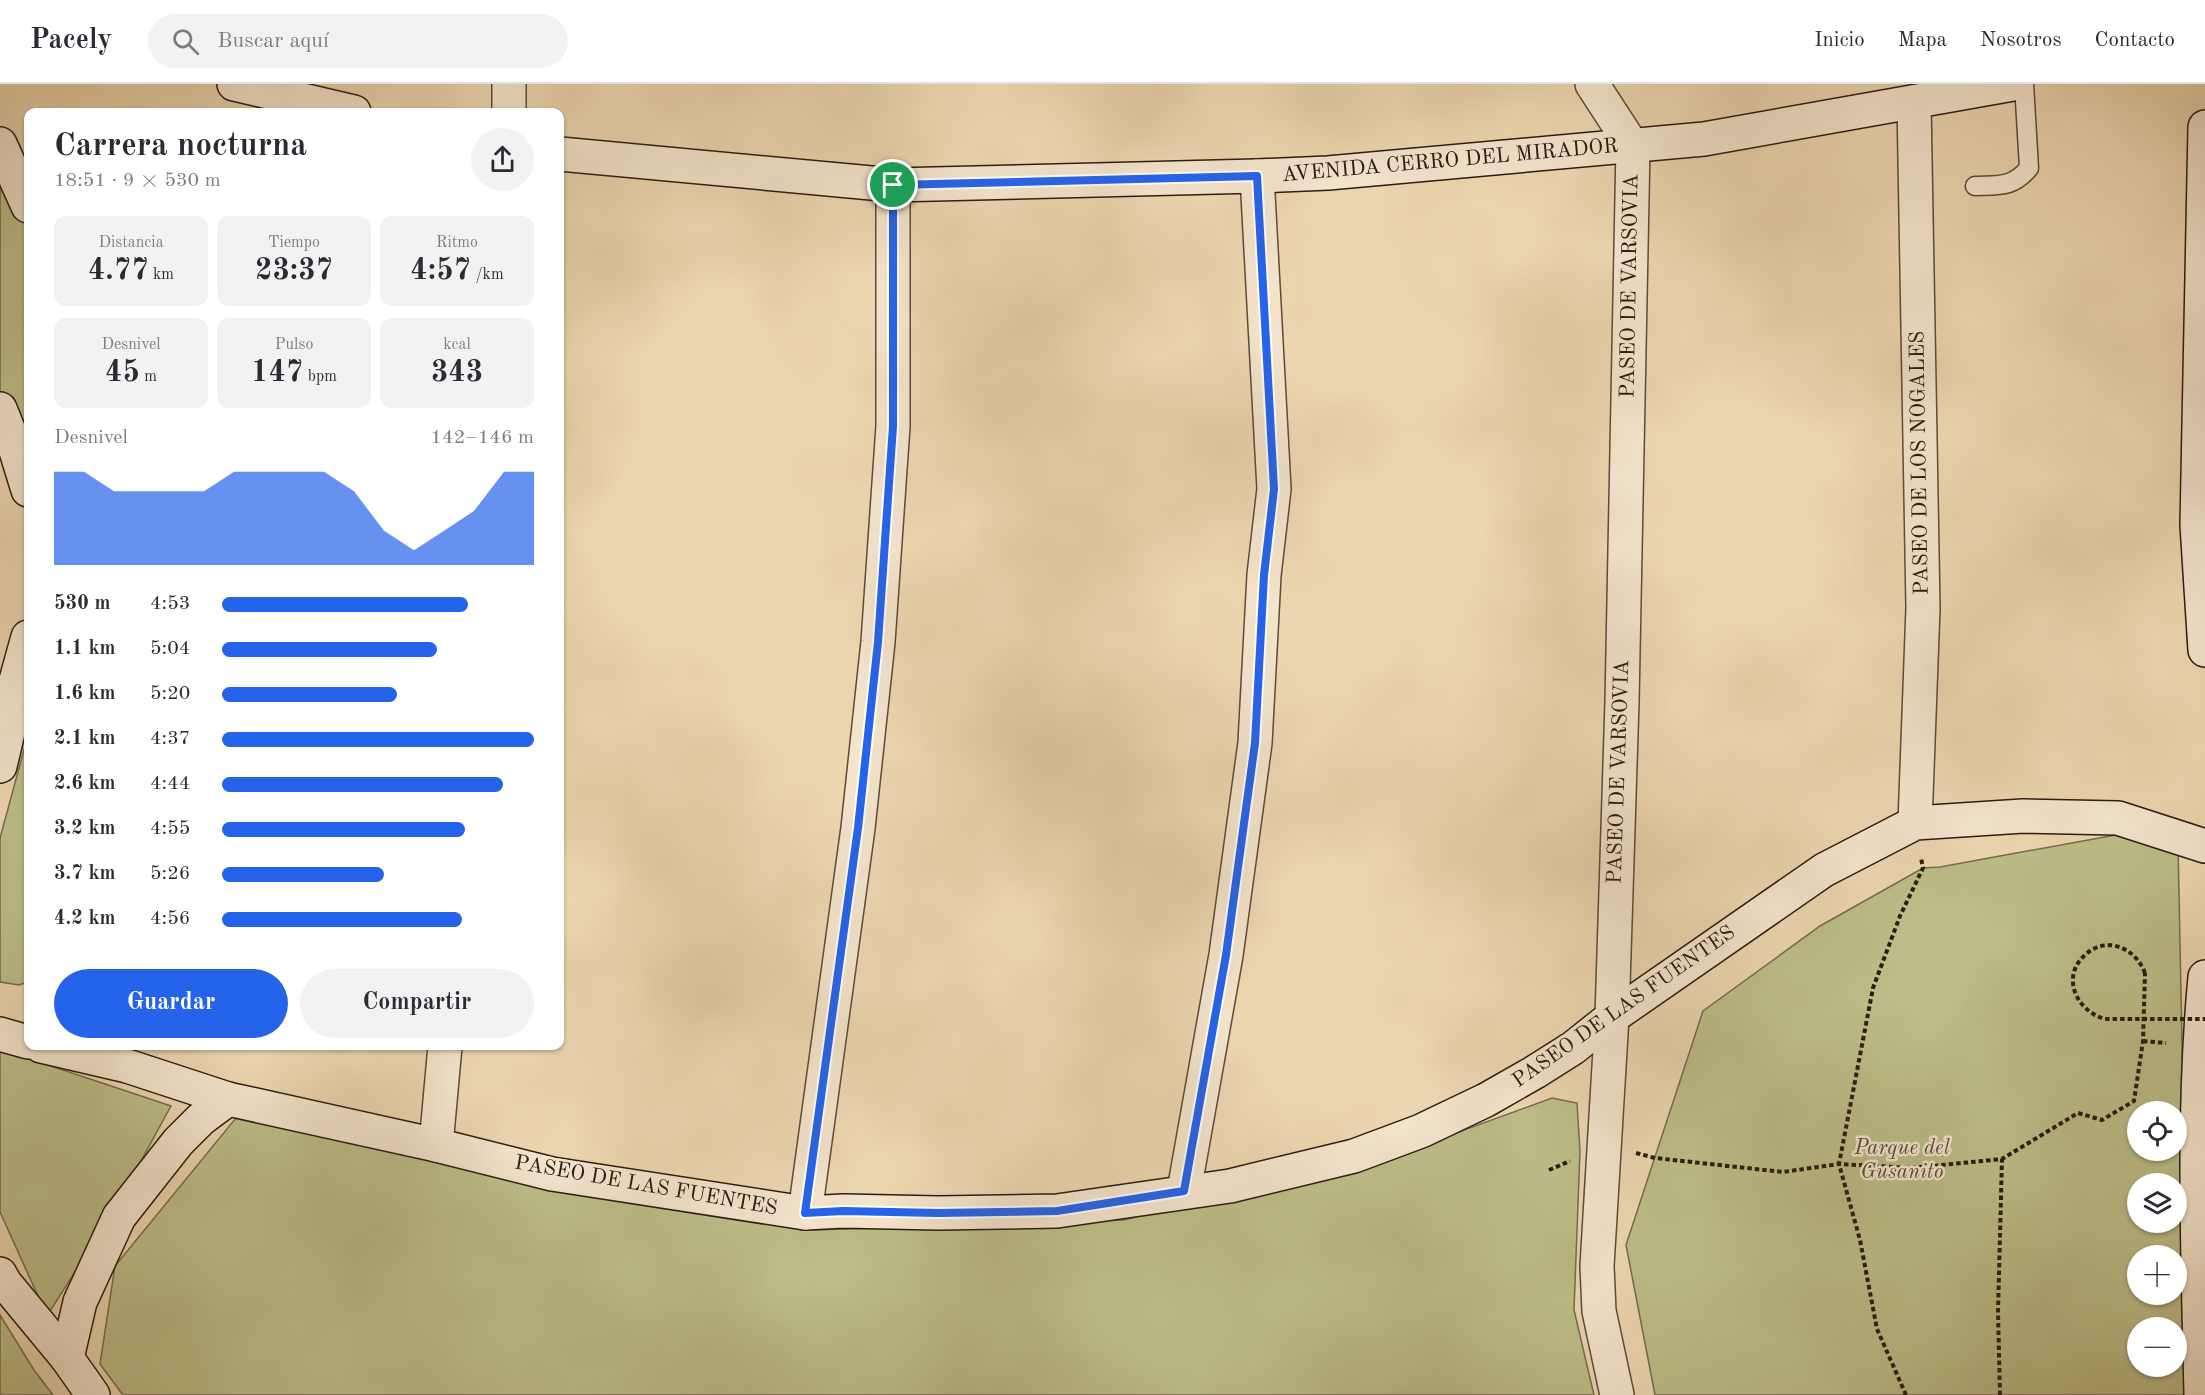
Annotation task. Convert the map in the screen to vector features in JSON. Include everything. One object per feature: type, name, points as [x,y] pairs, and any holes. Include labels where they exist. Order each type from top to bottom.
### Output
[{"type":"street","points":[[234,84],[337,108]]},
{"type":"street","points":[[509,84],[509,108]]},
{"type":"street","points":[[1592,84],[1633,147]]},
{"type":"street","name":"AVENIDA CERRO DEL MIRADOR","points":[[564,154],[893,185],[1257,176],[1633,147],[1704,139],[2013,84]]},
{"type":"street","name":"PASEO DE LOS NOGALES","points":[[1914,103],[1923,608],[1915,823]]},
{"type":"street","points":[[2205,127],[2197,525],[2205,650]]},
{"type":"street","points":[[0,144],[24,197]]},
{"type":"street","name":"PASEO DE VARSOVIA","points":[[1617,1395],[1599,1311],[1597,1266],[1612,1017],[1622,702],[1633,147]]},
{"type":"street","points":[[1184,1191],[1226,955],[1255,743],[1264,575],[1274,489],[1257,176]]},
{"type":"street","points":[[805,1213],[858,828],[878,642],[893,426],[893,185]]},
{"type":"street","points":[[0,409],[24,477]]},
{"type":"street","points":[[0,766],[9,728],[5,700],[24,648]]},
{"type":"street","name":"PASEO DE LAS FUENTES","points":[[60,1050],[127,1066],[228,1098],[552,1174],[805,1213],[1057,1211],[1230,1186],[1354,1156],[1421,1131],[1486,1100],[1535,1072],[1573,1048],[1612,1017],[1824,870],[1915,823],[2023,816],[2118,818],[2205,846]]},
{"type":"street","points":[[2201,1395],[2197,1209],[2198,1046],[2205,977]]},
{"type":"street","points":[[0,1035],[24,1041]]},
{"type":"street","points":[[436,1145],[446,1050]]},
{"type":"street","points":[[67,1358],[80,1302],[118,1216],[178,1142],[201,1119],[228,1098]]},
{"type":"street","points":[[0,1274],[67,1358],[93,1395]]},
{"type":"lane","points":[[1975,186],[2009,184],[2020,178],[2029,168],[2025,84]]},
{"type":"path","points":[[1906,1395],[1878,1329],[1860,1240],[1839,1164],[1873,988],[1900,916],[1923,868],[1915,823]]},
{"type":"path","points":[[1549,1170],[1604,1145],[1655,1158],[1783,1172],[1839,1164],[1912,1168],[2002,1160],[2078,1113],[2102,1120],[2134,1101],[2143,1041],[2145,973],[2136,957],[2118,946],[2095,948],[2078,963],[2074,975],[2075,995],[2090,1013],[2105,1018],[2205,1019]]},
{"type":"path","points":[[2000,1395],[1998,1312],[2002,1160]]},
{"type":"green space","points":[[0,167],[24,220],[24,492],[0,420]]},
{"type":"green space","points":[[24,750],[24,983],[19,985],[0,982],[0,838]]},
{"type":"green space","name":"Parque del Gusanito","points":[[2121,834],[2178,843],[2183,1101],[2127,1101],[2127,1161],[2184,1161],[2185,1173],[2127,1173],[2127,1233],[2186,1233],[2186,1245],[2127,1245],[2127,1305],[2187,1305],[2187,1295],[2189,1395],[1655,1395],[1626,1245],[1703,1011],[1820,926],[1923,868],[1940,867]]},
{"type":"green space","points":[[0,1049],[171,1106],[114,1210],[47,1316],[0,1212]]},
{"type":"green space","points":[[1552,1098],[1577,1103],[1580,1151],[1574,1310],[1594,1395],[123,1395],[100,1364],[115,1266],[240,1113],[668,1209],[814,1230],[1123,1220],[1368,1165]]},
{"type":"green space","points":[[0,1315],[34,1370],[53,1395],[0,1395]]},
{"type":"route","points":[[1257,176],[1274,489],[1264,575],[1255,743],[1226,955],[1184,1191],[1057,1211],[805,1213],[858,828],[878,642],[893,426],[893,185],[1257,176]]}]
